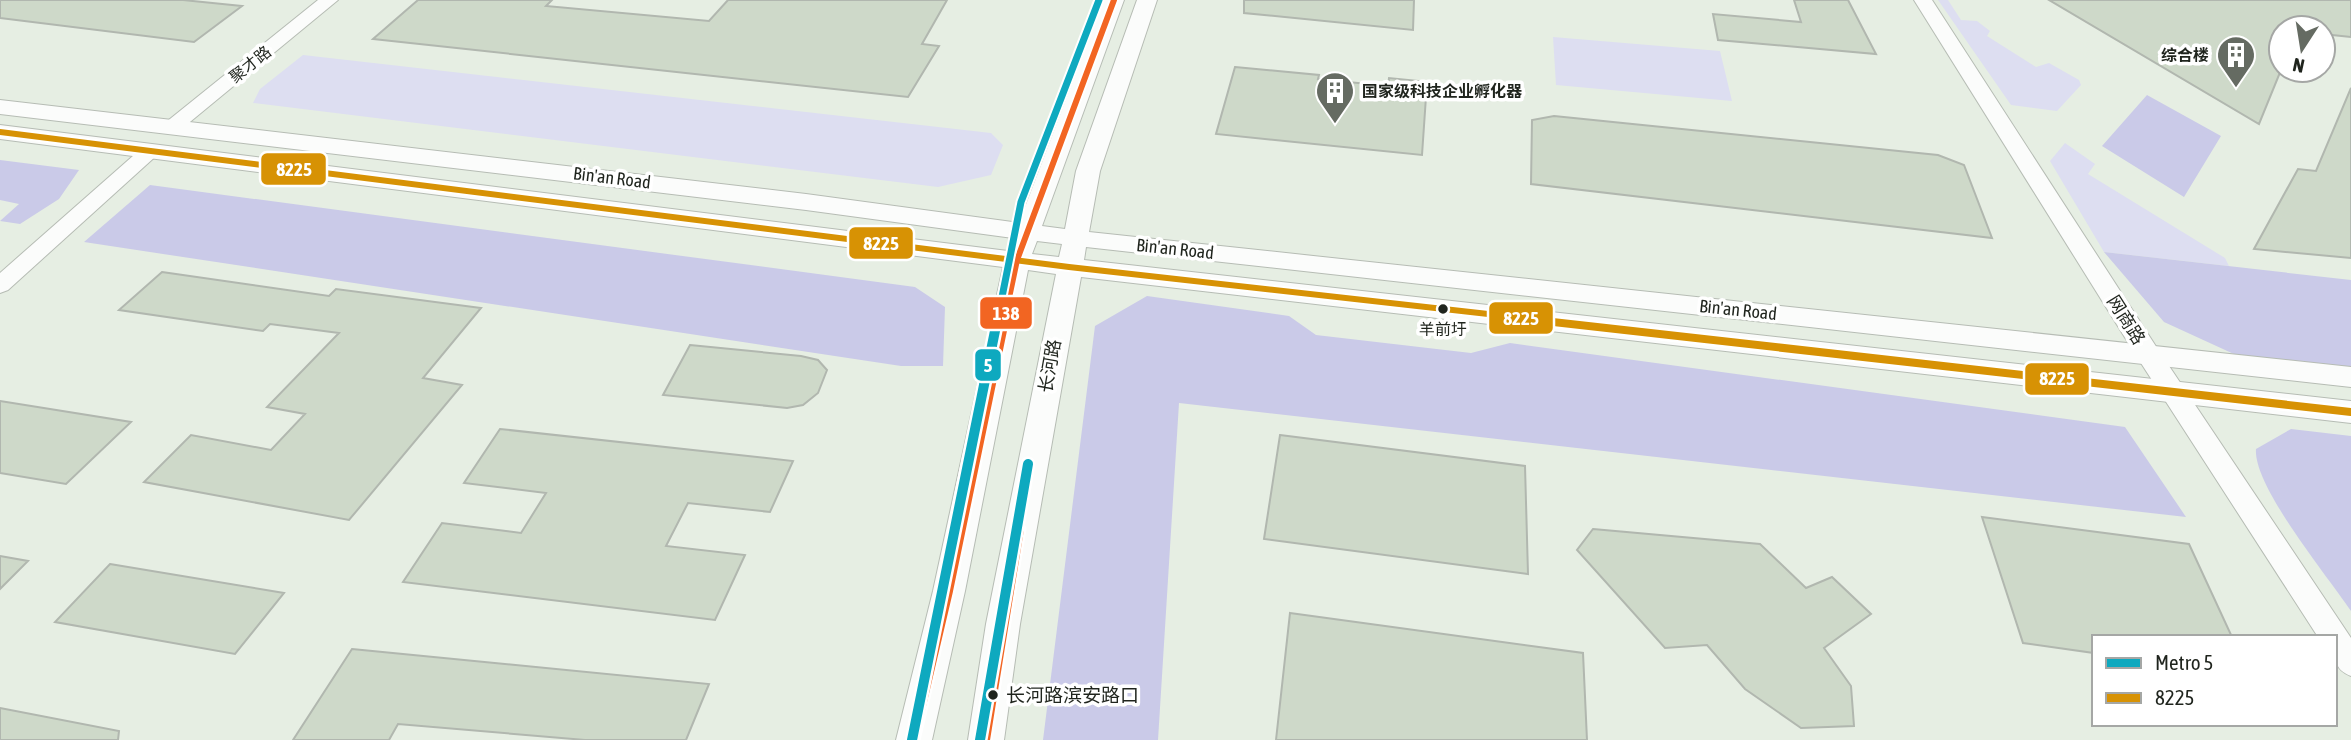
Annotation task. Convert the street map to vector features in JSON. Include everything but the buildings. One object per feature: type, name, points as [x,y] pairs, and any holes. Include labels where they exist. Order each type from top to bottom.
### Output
[{"type":"main road","points":[[914,740],[954,566],[1017,260],[1114,0]]},
{"type":"main road","name":"长河路","points":[[986,740],[1003,624],[1088,171],[1147,0]]},
{"type":"main road","name":"Bin'an Road","points":[[0,107],[806,201],[1027,232],[1071,252],[2175,394],[2351,412]]},
{"type":"main road","name":"Bin'an Road","points":[[0,132],[1017,260],[1071,252],[2148,354],[2351,377]]},
{"type":"street","name":"聚才路","points":[[172,127],[329,0]]},
{"type":"street","name":"网商路","points":[[1923,0],[2148,354],[2332,635]]},
{"type":"street","points":[[0,285],[149,152]]},
{"type":"street","name":"网商路","points":[[2337,642],[2351,663]]},
{"type":"shaded area","points":[[1938,0],[1948,0],[1961,20],[1977,21],[1990,31],[1987,36],[2036,67],[2049,63],[2079,80],[2081,85],[2057,111],[2011,105]]},
{"type":"shaded area","points":[[1553,37],[1720,51],[1732,101],[1556,85]]},
{"type":"shaded area","points":[[303,55],[991,133],[1003,145],[991,175],[938,187],[253,103],[260,89]]},
{"type":"shaded area","points":[[2147,95],[2221,136],[2184,197],[2102,146]]},
{"type":"shaded area","points":[[2065,143],[2095,164],[2088,174],[2225,258],[2229,266],[2104,252],[2050,161]]},
{"type":"shaded area","points":[[0,160],[79,170],[59,199],[20,224],[0,221],[19,204],[0,200]]},
{"type":"shaded area","points":[[150,185],[915,287],[945,307],[943,366],[901,366],[84,242]]},
{"type":"shaded area","points":[[2104,252],[2351,280],[2351,367],[2236,355],[2164,322]]},
{"type":"shaded area","points":[[1147,296],[1289,316],[1316,335],[1471,353],[1510,343],[2125,427],[2186,517],[1179,403],[1158,740],[1043,740],[1095,326]]},
{"type":"shaded area","points":[[2291,429],[2351,436],[2351,611],[2279,508],[2258,465],[2256,449]]},
{"type":"metro line","name":"5","points":[[912,740],[1021,202],[1099,0]]},
{"type":"metro line","name":"5","points":[[980,740],[1028,464]]},
{"type":"transit line","name":"138","points":[[914,740],[949,591],[1017,260],[1114,0]]},
{"type":"transit line","name":"8225","points":[[0,132],[1069,267],[2351,412]]},
{"type":"transit line","name":"138","points":[[986,740],[1020,529]]},
{"type":"place","name":"综合楼","points":[[2236,89]]},
{"type":"place","name":"国家级科技企业孵化器","points":[[1335,125]]},
{"type":"place","name":"羊前圩","points":[[1443,309]]},
{"type":"place","name":"长河路滨安路口","points":[[993,695]]}]
